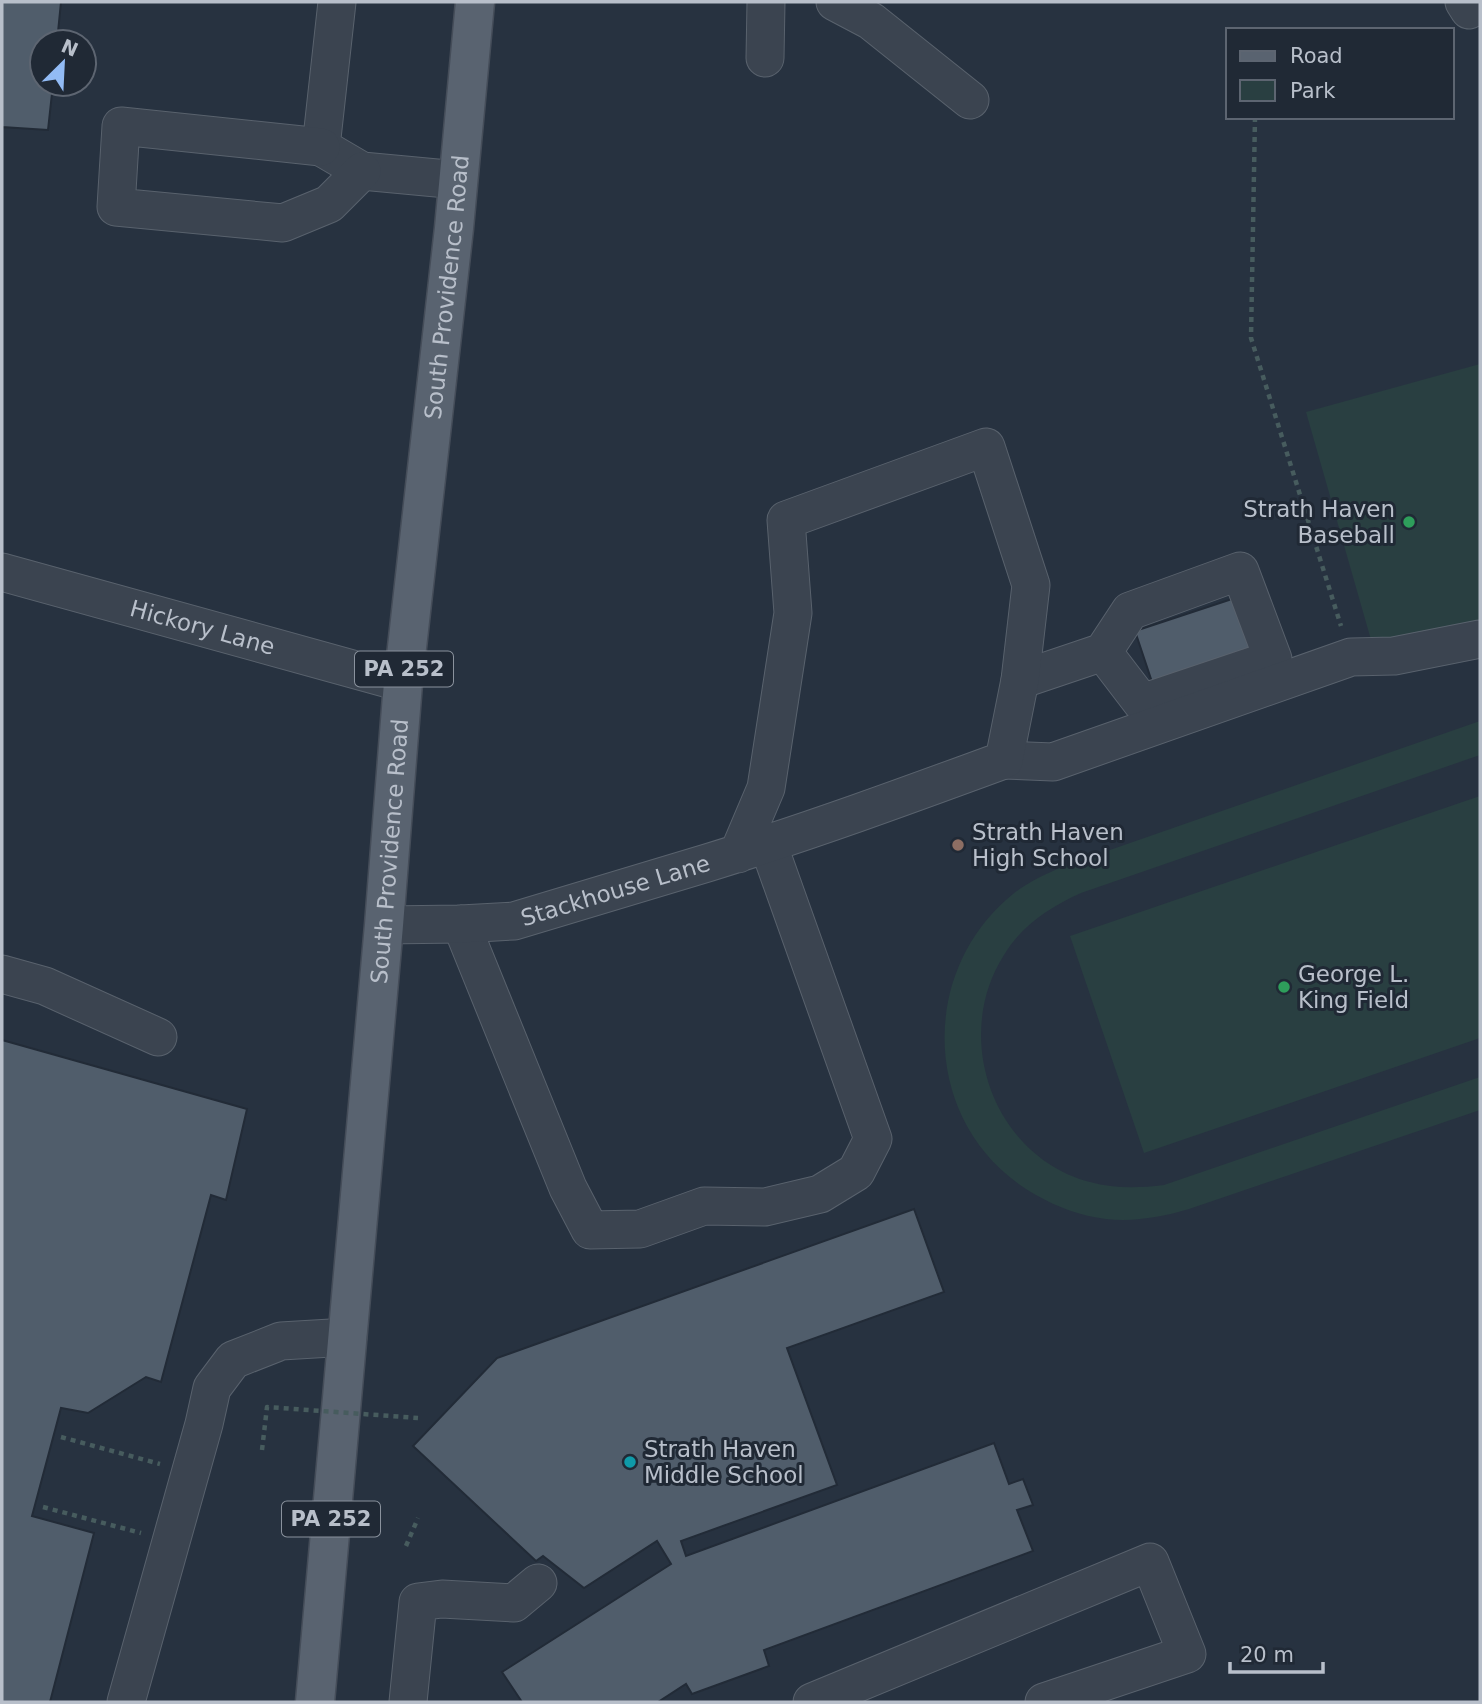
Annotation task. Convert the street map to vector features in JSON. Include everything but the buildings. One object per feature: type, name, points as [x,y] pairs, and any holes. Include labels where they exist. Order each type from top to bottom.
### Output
[{"type":"main road","name":"South Providence Road","points":[[315,1702],[403,683],[475,2]]},
{"type":"street","points":[[321,147],[337,2]]},
{"type":"street","points":[[765,58],[766,2]]},
{"type":"street","points":[[835,2],[872,21],[970,100]]},
{"type":"street","points":[[362,171],[329,204],[283,223],[116,207],[121,126],[321,147],[362,171],[458,180]]},
{"type":"street","points":[[461,924],[568,1188],[590,1230],[640,1229],[704,1206],[765,1207],[820,1194],[856,1172],[873,1139],[753,849],[766,788],[793,613],[786,520],[986,447],[1031,585],[1020,680],[1004,760],[1054,762],[1351,657],[1394,656],[1480,639]]},
{"type":"street","points":[[1020,680],[1103,652],[1130,611],[1240,570],[1273,659],[1142,703],[1103,652]]},
{"type":"street","name":"Hickory Lane","points":[[2,572],[403,683]]},
{"type":"street","name":"Stackhouse Lane","points":[[384,925],[514,921],[753,849],[1004,760]]},
{"type":"street","points":[[2,974],[45,986],[158,1037]]},
{"type":"street","points":[[126,1702],[205,1424],[212,1388],[233,1360],[281,1341],[348,1337]]},
{"type":"street","points":[[812,1702],[1150,1562],[1187,1654],[1044,1702]]},
{"type":"street","points":[[408,1702],[418,1602],[442,1599],[514,1603],[538,1583]]},
{"type":"path","points":[[1255,119],[1251,338],[1351,657]]},
{"type":"path","points":[[261,1450],[267,1407],[418,1418]]},
{"type":"path","points":[[61,1437],[167,1466]]},
{"type":"path","points":[[43,1507],[148,1535]]},
{"type":"path","points":[[406,1546],[418,1518]]},
{"type":"green space","name":"Strath Haven Baseball","points":[[1480,364],[1480,632],[1377,661],[1306,412]]},
{"type":"green space","points":[[1480,721],[1480,755],[1081,893],[1058,904],[1028,926],[1011,944],[989,988],[982,1022],[983,1057],[991,1090],[1007,1121],[1029,1148],[1057,1168],[1090,1182],[1109,1186],[1164,1185],[1480,1077],[1480,1110],[1189,1209],[1148,1218],[1127,1220],[1087,1216],[1036,1195],[999,1167],[971,1133],[953,1093],[945,1051],[947,1008],[959,966],[981,927],[1013,894],[1064,866]]},
{"type":"green space","name":"George L. King Field","points":[[1480,796],[1480,1038],[1144,1153],[1070,936]]},
{"type":"place","name":"Strath Haven Baseball","points":[[1409,522]]},
{"type":"place","name":"Strath Haven High School","points":[[958,845]]},
{"type":"place","name":"George L. King Field","points":[[1284,987]]},
{"type":"place","name":"Strath Haven Middle School","points":[[630,1462]]}]
